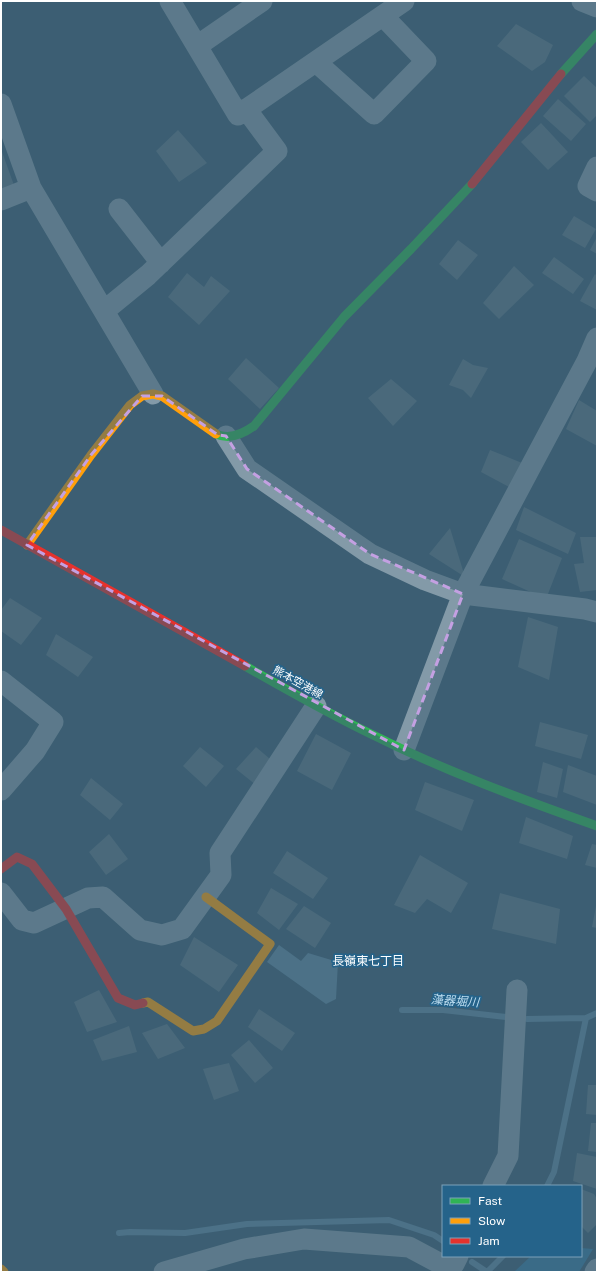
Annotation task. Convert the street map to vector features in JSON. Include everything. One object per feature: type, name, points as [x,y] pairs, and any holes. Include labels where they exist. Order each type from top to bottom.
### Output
[{"type":"street","points":[[170,1],[238,115],[404,1]]},
{"type":"street","points":[[196,46],[262,1]]},
{"type":"street","points":[[582,1],[597,7]]},
{"type":"street","points":[[316,62],[374,114],[426,61],[383,16]]},
{"type":"street","points":[[27,545],[91,455],[130,405],[142,396],[153,394],[162,396],[218,435],[226,436],[243,434],[254,426],[344,317],[472,184],[548,89],[597,34]]},
{"type":"street","points":[[1,104],[31,188],[153,394]]},
{"type":"street","points":[[104,311],[161,263],[277,151],[246,109]]},
{"type":"street","points":[[597,168],[588,186],[597,191]]},
{"type":"street","points":[[1,200],[31,188]]},
{"type":"street","points":[[119,209],[161,263]]},
{"type":"street","points":[[404,750],[463,594],[592,364],[597,338]]},
{"type":"street","points":[[226,436],[247,469],[370,554],[424,580],[463,594],[597,612]]},
{"type":"street","name":"熊本空港線","points":[[1,530],[316,706],[404,750],[502,792],[597,826]]},
{"type":"street","points":[[1,681],[53,722],[35,751],[1,790]]},
{"type":"street","points":[[1,893],[22,920],[34,923],[88,898],[103,897],[140,930],[162,935],[182,929],[221,875],[220,853],[316,706]]},
{"type":"street","points":[[1,869],[17,857],[32,864],[66,909],[118,998],[135,1005],[148,1002],[192,1032],[204,1030],[217,1021],[270,944],[206,896]]},
{"type":"street","points":[[494,1185],[508,1156],[517,990]]},
{"type":"street","points":[[164,1272],[244,1249],[304,1239],[409,1247],[439,1263],[454,1264],[458,1257]]},
{"type":"street","points":[[1,1269],[4,1272]]},
{"type":"highlighted area","points":[[142,396],[162,396],[218,435],[226,436],[247,469],[370,554],[463,594],[404,750],[27,545],[91,455]]},
{"type":"shaded area","points":[[279,945],[301,961],[308,953],[338,962],[336,999],[326,1004],[267,962]]},
{"type":"shaded area","points":[[582,1248],[593,1249],[579,1272],[514,1272],[530,1257],[582,1257]]},
{"type":"building","points":[[516,24],[553,45],[545,62],[532,71],[497,46]]},
{"type":"building","points":[[584,76],[597,88],[597,115],[590,122],[564,96]]},
{"type":"building","points":[[558,99],[586,124],[571,141],[543,116]]},
{"type":"building","points":[[541,123],[568,152],[548,170],[521,142]]},
{"type":"building","points":[[178,130],[207,163],[179,182],[156,151]]},
{"type":"building","points":[[1,149],[15,188],[1,192]]},
{"type":"building","points":[[574,216],[596,229],[585,248],[562,235]]},
{"type":"building","points":[[597,237],[597,254],[590,250]]},
{"type":"building","points":[[458,240],[478,255],[457,280],[439,264]]},
{"type":"building","points":[[554,257],[584,279],[573,294],[542,273]]},
{"type":"building","points":[[514,266],[534,285],[499,319],[483,303]]},
{"type":"building","points":[[187,273],[204,287],[211,276],[230,291],[199,325],[168,297]]},
{"type":"building","points":[[595,274],[597,276],[597,310],[580,301]]},
{"type":"building","points":[[246,358],[279,388],[260,409],[228,379]]},
{"type":"building","points":[[463,359],[473,365],[488,368],[471,398],[463,390],[449,385]]},
{"type":"building","points":[[391,379],[417,401],[393,426],[368,398]]},
{"type":"building","points":[[579,400],[597,411],[597,446],[566,429]]},
{"type":"building","points":[[490,450],[527,465],[513,489],[481,472]]},
{"type":"building","points":[[524,507],[576,533],[568,554],[516,530]]},
{"type":"building","points":[[450,528],[465,577],[429,554]]},
{"type":"building","points":[[580,537],[597,537],[597,590],[580,592],[574,564],[584,563]]},
{"type":"building","points":[[519,539],[562,558],[546,599],[502,579]]},
{"type":"building","points":[[10,598],[42,618],[21,645],[1,631],[1,610]]},
{"type":"building","points":[[528,617],[558,627],[549,680],[518,667]]},
{"type":"building","points":[[56,634],[93,657],[78,677],[46,655]]},
{"type":"building","points":[[540,722],[588,735],[581,759],[535,746]]},
{"type":"building","points":[[316,734],[351,753],[332,790],[297,771]]},
{"type":"building","points":[[200,747],[224,766],[206,787],[183,766]]},
{"type":"building","points":[[256,747],[277,765],[256,785],[236,769]]},
{"type":"building","points":[[543,762],[563,769],[557,798],[537,792]]},
{"type":"building","points":[[568,765],[597,776],[597,805],[563,792]]},
{"type":"building","points":[[91,778],[123,804],[110,820],[80,795]]},
{"type":"building","points":[[425,782],[474,800],[462,831],[415,810]]},
{"type":"building","points":[[526,817],[573,836],[567,859],[519,843]]},
{"type":"building","points":[[109,834],[128,859],[106,875],[89,852]]},
{"type":"building","points":[[592,844],[597,845],[597,868],[585,865]]},
{"type":"building","points":[[287,851],[328,878],[313,899],[273,873]]},
{"type":"building","points":[[420,855],[468,883],[451,913],[427,899],[415,913],[394,905]]},
{"type":"building","points":[[271,888],[298,904],[279,930],[257,913]]},
{"type":"building","points":[[500,893],[560,909],[556,944],[492,929]]},
{"type":"building","points":[[304,906],[331,923],[315,948],[286,929]]},
{"type":"building","points":[[597,906],[597,928],[592,927]]},
{"type":"building","points":[[194,937],[238,965],[219,992],[180,965]]},
{"type":"building","points":[[99,990],[117,1022],[87,1032],[74,1002]]},
{"type":"building","points":[[259,1009],[295,1033],[282,1051],[248,1027]]},
{"type":"building","points":[[167,1024],[185,1048],[158,1059],[142,1033]]},
{"type":"building","points":[[129,1026],[137,1052],[102,1061],[93,1040]]},
{"type":"building","points":[[249,1040],[273,1068],[255,1083],[231,1055]]},
{"type":"building","points":[[229,1063],[239,1091],[214,1100],[203,1069]]},
{"type":"building","points":[[588,1085],[597,1085],[597,1115],[586,1114]]},
{"type":"building","points":[[591,1123],[597,1123],[597,1152],[588,1151]]},
{"type":"building","points":[[577,1153],[597,1157],[597,1189],[573,1181]]},
{"type":"building","points":[[582,1189],[594,1194],[597,1199],[597,1224],[588,1233],[582,1227]]},
{"type":"waterway","name":"藻器堀川","points":[[402,1010],[443,1010],[506,1017]]},
{"type":"waterway","name":"藻器堀川","points":[[527,1019],[586,1018],[597,1013]]},
{"type":"waterway","points":[[548,1185],[554,1172],[586,1018]]},
{"type":"waterway","points":[[119,1233],[185,1233],[247,1224],[389,1220],[434,1235],[442,1240]]},
{"type":"waterway","points":[[472,1262],[487,1272],[502,1257]]},
{"type":"traffic: fast","points":[[561,74],[597,34]]},
{"type":"traffic: fast","points":[[216,434],[221,436],[236,435],[254,426],[344,317],[472,184]]},
{"type":"traffic: fast","points":[[245,666],[324,710],[428,761],[484,784],[597,826]]},
{"type":"traffic: slow","points":[[27,545],[91,455],[130,405],[142,396],[153,394],[162,396],[216,434]]},
{"type":"traffic: slow","points":[[143,1003],[148,1002],[193,1031],[204,1029],[217,1021],[270,944],[206,897]]},
{"type":"traffic: slow","points":[[1,1269],[4,1272]]},
{"type":"traffic: jam","points":[[472,184],[561,74]]},
{"type":"traffic: jam","points":[[1,530],[245,666]]},
{"type":"traffic: jam","points":[[1,869],[17,857],[32,864],[66,909],[118,998],[135,1005],[143,1003]]},
{"type":"district","name":"長嶺東七丁目","points":[[368,961]]}]
